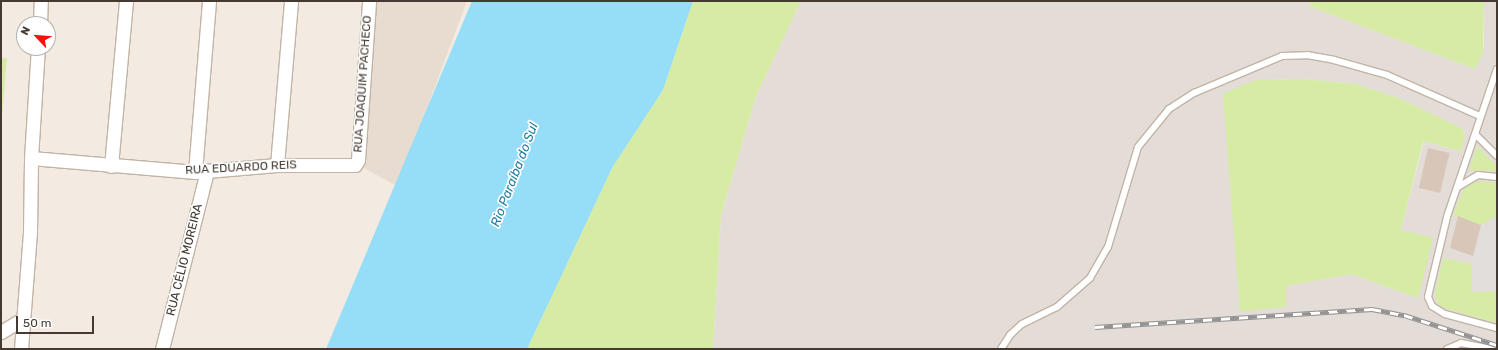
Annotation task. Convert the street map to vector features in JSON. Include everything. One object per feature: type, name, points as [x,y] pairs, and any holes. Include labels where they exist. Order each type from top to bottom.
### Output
[{"type":"street","points":[[40,16],[41,1]]},
{"type":"street","points":[[112,166],[126,1]]},
{"type":"street","name":"RUA CÉLIO MOREIRA","points":[[162,349],[201,172],[209,1]]},
{"type":"street","points":[[277,165],[291,1]]},
{"type":"street","name":"RUA JOAQUIM PACHECO","points":[[354,165],[358,160],[369,1]]},
{"type":"street","points":[[21,349],[30,232],[31,158],[37,56]]},
{"type":"street","name":"RUA EDUARDO REIS","points":[[31,158],[112,166],[201,172],[277,165],[354,165]]},
{"type":"street","points":[[4,328],[23,319]]},
{"type":"lane","points":[[1001,349],[1010,335],[1022,324],[1057,307],[1090,278],[1108,247],[1138,147],[1169,109],[1194,93],[1282,56],[1307,55],[1334,60],[1387,75],[1480,116]]},
{"type":"lane","points":[[1497,69],[1480,116],[1443,231],[1429,292],[1429,302],[1445,314],[1497,328]]},
{"type":"lane","points":[[1474,134],[1497,156]]},
{"type":"lane","points":[[1458,187],[1478,175],[1497,176]]},
{"type":"lane","points":[[1447,349],[1461,343],[1491,349]]},
{"type":"shaded area","points":[[370,1],[467,1],[427,108],[406,191],[362,167]]},
{"type":"shaded area","points":[[801,1],[1310,1],[1309,6],[1475,69],[1484,47],[1484,1],[1497,1],[1497,349],[713,349],[721,215],[756,96]],"holes":[[[1302,79],[1355,84],[1396,97],[1463,129],[1465,137],[1461,151],[1424,141],[1401,230],[1418,298],[1351,274],[1286,286],[1259,80]]]},
{"type":"shaded area","points":[[1497,216],[1497,291],[1471,292],[1473,256],[1481,225]]},
{"type":"green space","points":[[693,1],[801,1],[756,96],[721,215],[713,349],[527,349],[612,168],[663,90]]},
{"type":"green space","points":[[1310,1],[1484,1],[1483,53],[1475,69],[1309,6]]},
{"type":"green space","points":[[1,58],[7,58],[1,128]]},
{"type":"green space","points":[[1302,79],[1355,84],[1396,97],[1463,129],[1465,137],[1461,151],[1423,141],[1401,230],[1433,238],[1418,298],[1351,274],[1286,286],[1286,307],[1240,311],[1223,94],[1255,80]]},
{"type":"green space","points":[[1477,146],[1497,167],[1497,171],[1469,170]]},
{"type":"green space","points":[[1483,181],[1497,183],[1497,216],[1481,225],[1453,215],[1463,190],[1473,183]]},
{"type":"green space","points":[[1443,258],[1472,264],[1471,292],[1497,291],[1497,323],[1447,309],[1438,304],[1435,294]]},
{"type":"water","name":"Rio Paraíba do Sul","points":[[472,1],[693,1],[663,90],[612,168],[527,349],[326,349]]},
{"type":"building","points":[[1428,148],[1449,153],[1440,193],[1419,188]]},
{"type":"building","points":[[1458,216],[1481,225],[1473,256],[1450,248]]},
{"type":"railway","points":[[1095,327],[1372,309],[1404,315],[1497,345]]}]
